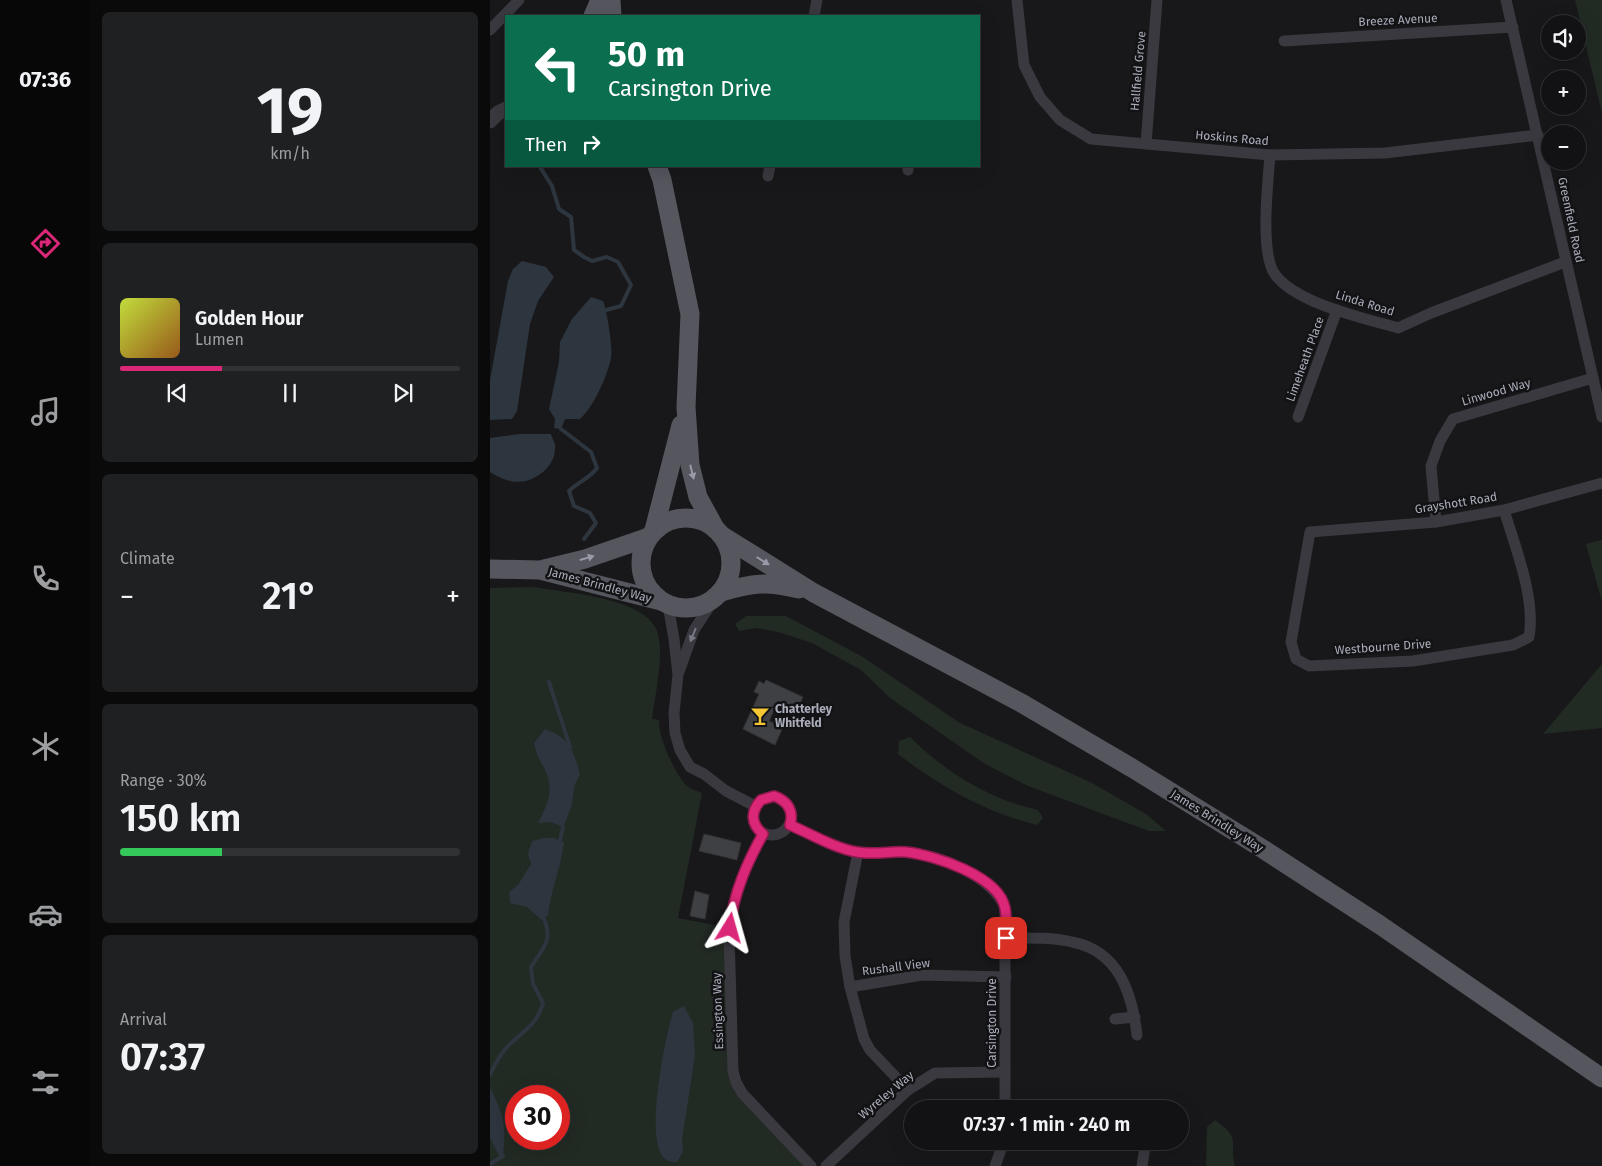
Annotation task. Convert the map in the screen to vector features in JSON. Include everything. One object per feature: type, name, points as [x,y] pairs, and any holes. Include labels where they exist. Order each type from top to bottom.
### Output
[{"type":"main road","points":[[593,15],[600,0]]},
{"type":"main road","points":[[611,0],[612,15]]},
{"type":"main road","points":[[656,167],[662,180],[690,314],[686,407],[692,473],[698,497],[728,548],[731,566],[728,580],[718,595],[702,606],[686,609],[664,603],[652,594],[643,579],[641,571],[641,554],[652,534],[686,407]]},
{"type":"main road","points":[[652,534],[661,525],[676,519],[691,518],[706,523],[719,532]]},
{"type":"main road","name":"James Brindley Way","points":[[719,532],[814,593],[1023,704],[1264,849],[1380,925],[1602,1078]]},
{"type":"main road","name":"James Brindley Way","points":[[540,570],[585,559],[652,534]]},
{"type":"main road","name":"James Brindley Way","points":[[490,568],[540,570],[664,603]]},
{"type":"main road","name":"James Brindley Way","points":[[718,595],[754,583],[775,583],[814,593]]},
{"type":"street","points":[[490,30],[518,0]]},
{"type":"street","points":[[814,15],[817,0]]},
{"type":"street","name":"Hoskins Road","points":[[1017,0],[1024,65],[1040,97],[1060,120],[1091,139],[1270,155],[1385,153],[1538,135]]},
{"type":"street","name":"Hallfield Grove","points":[[1146,144],[1157,0]]},
{"type":"street","name":"Greenfield Road","points":[[1506,0],[1602,417]]},
{"type":"street","name":"Breeze Avenue","points":[[1284,41],[1513,27]]},
{"type":"street","points":[[490,121],[505,110]]},
{"type":"street","name":"Linda Road","points":[[1270,155],[1266,200],[1267,246],[1274,272],[1292,292],[1337,310],[1398,328],[1431,313],[1565,262]]},
{"type":"street","name":"Limeheath Place","points":[[1298,417],[1337,310]]},
{"type":"street","name":"Linwood Way","points":[[1436,522],[1431,466],[1440,441],[1453,418],[1593,378]]},
{"type":"street","name":"Grayshott Road","points":[[1310,532],[1436,522],[1504,510],[1602,483]]},
{"type":"street","name":"Westbourne Drive","points":[[1310,532],[1291,642],[1296,659],[1309,666],[1413,661],[1513,645],[1529,637],[1532,626],[1526,589],[1504,510]]},
{"type":"street","points":[[678,675],[694,630],[718,595]]},
{"type":"street","points":[[664,603],[674,638],[678,675],[674,713],[675,733],[680,750],[690,767],[704,774],[726,791],[755,806]]},
{"type":"street","points":[[767,797],[781,799],[787,803],[791,810],[790,825],[784,832],[777,835],[763,834],[753,821],[755,806],[767,797]]},
{"type":"street","name":"Carsington Drive","points":[[790,825],[836,846],[858,852],[906,852],[932,857],[981,879],[995,890],[1005,907],[1006,1100]]},
{"type":"street","name":"Essington Way","points":[[763,834],[739,885],[729,933],[733,1071],[742,1093],[811,1166]]},
{"type":"street","points":[[858,852],[844,922],[845,956],[850,987],[864,1038],[870,1050],[880,1063],[908,1090]]},
{"type":"street","points":[[1006,938],[1073,942],[1094,951],[1109,961],[1129,990],[1137,1035]]},
{"type":"street","name":"Rushall View","points":[[850,987],[922,975],[1006,977]]},
{"type":"street","points":[[1115,1019],[1135,1017]]},
{"type":"street","name":"Wyreley Way","points":[[826,1166],[908,1090],[935,1073],[1005,1072]]},
{"type":"street","points":[[995,1166],[1001,1150]]},
{"type":"street","points":[[1142,1166],[1145,1150]]},
{"type":"shaded area","points":[[1575,0],[1602,0],[1602,113],[1586,46],[1586,15],[1579,15]]},
{"type":"shaded area","points":[[522,261],[546,267],[554,277],[538,301],[530,324],[517,411],[512,419],[490,420],[490,380],[508,281],[513,269]]},
{"type":"shaded area","points":[[591,297],[603,301],[605,306],[611,346],[609,366],[599,391],[590,407],[580,419],[565,419],[561,429],[554,428],[555,419],[549,409],[559,362],[560,342],[572,319]]},
{"type":"shaded area","points":[[519,434],[551,434],[555,445],[555,452],[548,467],[537,477],[517,482],[503,479],[490,472],[490,438]]},
{"type":"shaded area","points":[[1602,540],[1602,602],[1586,544]]},
{"type":"shaded area","points":[[534,587],[603,598],[621,604],[637,611],[650,620],[657,631],[660,662],[652,719],[659,720],[664,745],[682,781],[687,786],[702,793],[678,918],[730,928],[736,1082],[811,1166],[490,1166],[490,588]]},
{"type":"shaded area","points":[[746,616],[786,616],[863,657],[960,723],[1092,783],[1146,814],[1166,831],[1149,831],[1028,786],[985,764],[890,698],[861,670],[812,643],[782,633],[757,628],[739,631],[735,624]]},
{"type":"shaded area","points":[[1602,664],[1602,728],[1543,734]]},
{"type":"shaded area","points":[[545,729],[560,737],[570,746],[580,775],[575,784],[571,808],[563,827],[551,822],[538,823],[548,802],[550,788],[547,774],[537,755],[534,743]]},
{"type":"shaded area","points":[[910,737],[938,761],[969,782],[1003,799],[1038,810],[1043,818],[1037,825],[1018,820],[982,806],[930,777],[898,754],[899,741]]},
{"type":"shaded area","points":[[554,838],[564,842],[548,915],[542,920],[527,907],[510,903],[509,892],[518,885],[531,864],[528,854],[532,841]]},
{"type":"shaded area","points":[[684,1006],[693,1023],[695,1055],[682,1140],[683,1152],[677,1162],[675,1162],[664,1158],[658,1146],[656,1109],[658,1086],[673,1012]]},
{"type":"shaded area","points":[[490,1087],[503,1120],[503,1156],[500,1157],[490,1138]]},
{"type":"shaded area","points":[[1215,1120],[1232,1136],[1235,1166],[1206,1166],[1207,1127]]},
{"type":"building","name":"Chatterley Whitfeld","points":[[766,680],[803,697],[797,710],[778,701],[769,721],[783,727],[775,745],[743,729],[759,694],[754,692],[759,681],[764,684]]},
{"type":"building","points":[[704,834],[741,843],[737,860],[699,851]]},
{"type":"building","points":[[695,891],[709,895],[705,919],[690,916]]},
{"type":"waterway","points":[[540,167],[552,186],[559,209],[571,217],[574,250],[592,261],[607,257],[618,262],[631,285],[621,306],[606,310]]},
{"type":"waterway","points":[[561,429],[591,452],[597,468],[591,475],[569,491],[574,506],[590,513],[596,523],[584,539]]},
{"type":"waterway","points":[[549,682],[570,747]]},
{"type":"waterway","points":[[560,840],[563,827]]},
{"type":"waterway","points":[[490,1075],[503,1052],[534,1022],[543,1003],[533,984],[531,967],[547,939],[547,927],[544,919]]},
{"type":"waterway","points":[[490,1164],[503,1156]]},
{"type":"place","name":"Chatterley Whitfeld","points":[[760,716]]},
{"type":"route","points":[[730,928],[732,906],[739,885],[763,834],[753,821],[755,806],[761,800],[774,796],[787,803],[791,810],[790,825],[836,846],[858,852],[906,852],[932,857],[981,879],[995,890],[1005,907],[1006,938]]}]
